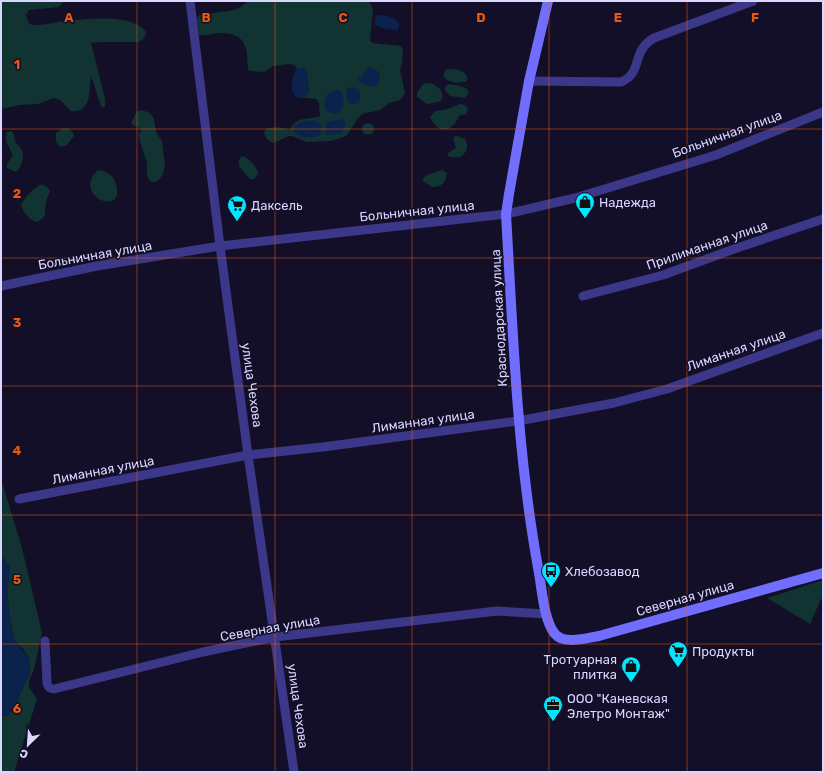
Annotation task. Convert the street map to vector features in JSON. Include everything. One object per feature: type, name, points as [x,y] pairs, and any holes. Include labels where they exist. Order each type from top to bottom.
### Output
[{"type":"street","name":"улица Чехова","points":[[190,1],[220,246],[248,454],[294,772]]},
{"type":"street","name":"Краснодарская улица","points":[[548,1],[529,81],[506,214],[518,421],[531,533],[546,614],[555,634]]},
{"type":"street","points":[[529,81],[621,82],[629,78],[632,74],[640,50],[646,42],[753,1]]},
{"type":"street","name":"Больничная улица","points":[[1,286],[97,266],[220,246],[506,214],[575,198],[716,155],[823,112]]},
{"type":"street","name":"Прилиманная улица","points":[[583,296],[663,275],[823,219]]},
{"type":"street","name":"Лиманная улица","points":[[19,499],[248,454],[323,447],[518,421],[614,403],[667,389],[823,333]]},
{"type":"street","name":"Северная улица","points":[[555,634],[563,639],[599,636],[823,573]]},
{"type":"street","name":"Северная улица","points":[[45,640],[47,683],[48,687],[54,690],[203,652],[275,637],[497,611],[546,614]]},
{"type":"green space","points":[[1,1],[64,1],[59,7],[29,10],[26,15],[29,24],[43,25],[75,20],[97,19],[121,20],[140,26],[146,34],[143,40],[138,42],[91,43],[105,99],[105,106],[103,108],[91,76],[88,100],[86,105],[78,111],[71,111],[60,100],[54,98],[38,104],[19,105],[1,109]]},
{"type":"green space","points":[[248,1],[369,1],[373,9],[370,41],[373,43],[401,46],[403,49],[400,70],[405,93],[400,100],[389,103],[380,110],[362,114],[347,135],[341,138],[331,141],[307,142],[292,136],[288,136],[274,143],[270,141],[264,134],[267,128],[279,127],[290,130],[295,122],[299,120],[320,116],[319,103],[316,99],[304,98],[309,92],[306,69],[297,68],[290,64],[273,66],[264,72],[250,71],[248,70],[246,48],[244,42],[240,38],[235,35],[218,33],[199,35],[197,19],[199,15],[238,9]]},
{"type":"green space","points":[[446,69],[460,70],[466,74],[467,81],[457,83],[448,80],[443,76]]},
{"type":"green space","points":[[430,83],[440,89],[442,100],[427,104],[417,97],[417,93],[423,84]]},
{"type":"green space","points":[[448,84],[464,87],[467,89],[468,94],[465,98],[450,96],[445,90],[445,87]]},
{"type":"green space","points":[[460,104],[465,105],[468,108],[466,114],[459,116],[454,125],[448,129],[445,130],[439,128],[431,120],[430,117],[435,111],[448,109]]},
{"type":"green space","points":[[142,110],[150,113],[154,119],[156,132],[162,141],[165,166],[160,179],[155,182],[150,181],[147,176],[147,163],[138,135],[141,129],[131,123],[137,111]]},
{"type":"green space","points":[[366,123],[370,123],[374,129],[370,135],[366,135],[362,131],[362,127]]},
{"type":"green space","points":[[63,128],[69,129],[74,136],[67,145],[61,147],[56,142],[56,133]]},
{"type":"green space","points":[[11,131],[14,135],[16,143],[21,148],[23,153],[22,162],[16,172],[7,168],[7,164],[13,155],[6,138],[7,132]]},
{"type":"green space","points":[[455,136],[465,139],[467,143],[467,148],[464,154],[457,158],[448,156],[448,153],[456,148],[453,138]]},
{"type":"green space","points":[[242,156],[250,160],[256,168],[258,174],[254,179],[250,179],[239,166],[239,160]]},
{"type":"green space","points":[[98,170],[108,173],[114,179],[117,193],[114,200],[108,202],[101,200],[95,195],[91,188],[91,180]]},
{"type":"green space","points":[[442,170],[447,173],[444,182],[441,185],[432,187],[423,181],[423,178],[429,174]]},
{"type":"green space","points":[[42,184],[50,191],[46,202],[45,214],[43,218],[37,222],[27,215],[21,205],[36,187]]},
{"type":"green space","points":[[1,479],[22,548],[42,633],[34,669],[29,681],[29,687],[37,699],[14,772],[1,772],[1,717],[9,715],[30,674],[29,659],[23,649],[14,640],[9,612],[7,590],[10,568],[1,555]]},
{"type":"green space","points":[[823,580],[823,595],[810,624],[767,598]]},
{"type":"water","points":[[378,15],[389,16],[397,21],[399,23],[399,27],[397,30],[385,29],[377,26],[375,24],[375,18]]},
{"type":"water","points":[[371,67],[379,72],[380,77],[377,86],[372,87],[359,82],[358,78]]},
{"type":"water","points":[[297,68],[306,69],[307,72],[309,92],[304,98],[295,96],[292,88],[293,77]]},
{"type":"water","points":[[350,87],[357,88],[360,91],[360,101],[357,104],[350,104],[347,101],[346,90]]},
{"type":"water","points":[[338,90],[342,92],[343,107],[337,114],[331,113],[325,109],[325,99],[329,93]]},
{"type":"water","points":[[344,119],[346,123],[342,133],[332,135],[327,134],[326,122]]},
{"type":"water","points":[[312,120],[321,125],[321,134],[306,137],[294,132],[296,125]]},
{"type":"water","points":[[1,555],[10,568],[7,590],[14,640],[29,659],[30,674],[9,715],[1,717]]},
{"type":"place","name":"Надежда","points":[[585,219]]},
{"type":"place","name":"Даксель","points":[[237,222]]},
{"type":"place","name":"Хлебозавод","points":[[551,588]]},
{"type":"place","name":"Продукты","points":[[678,668]]},
{"type":"place","name":"Тротуарная плитка","points":[[631,683]]},
{"type":"place","name":"ООО \"Каневская Элетро Монтаж\"","points":[[553,722]]}]
